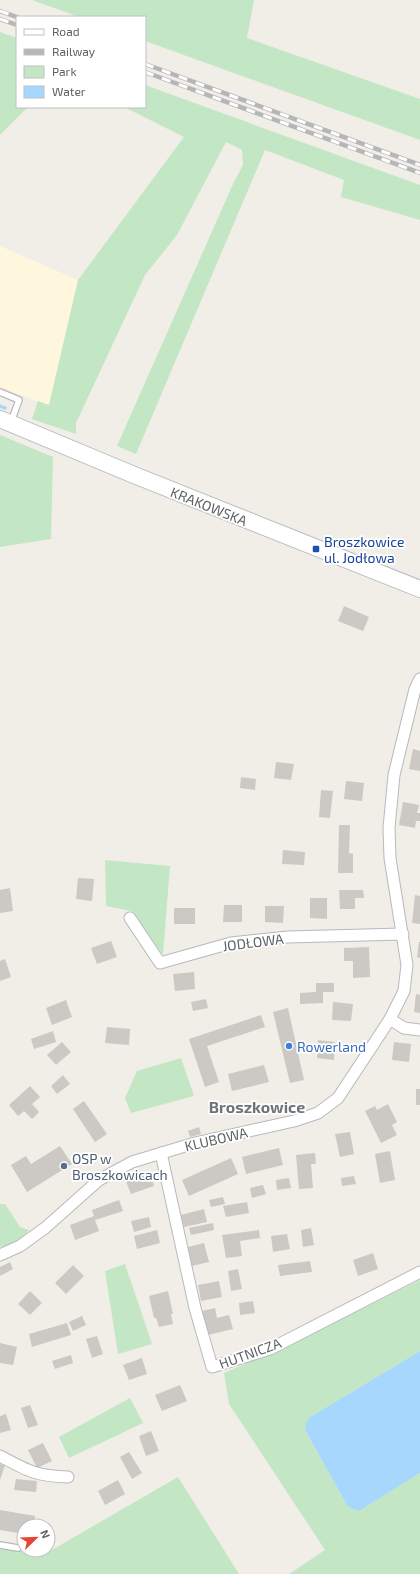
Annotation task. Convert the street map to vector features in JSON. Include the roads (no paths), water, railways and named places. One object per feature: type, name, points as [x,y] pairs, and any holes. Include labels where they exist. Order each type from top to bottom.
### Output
[{"type":"street","name":"KRAKOWSKA","points":[[5,422],[420,589]]},
{"type":"street","points":[[420,679],[415,689],[395,771],[389,828],[390,858],[407,965],[404,990],[390,1019],[404,1028],[420,1030]]},
{"type":"street","name":"JODŁOWA","points":[[130,918],[160,963],[231,943],[288,937],[403,934]]},
{"type":"street","name":"KLUBOWA","points":[[0,1254],[20,1246],[45,1228],[99,1180],[132,1162],[195,1143],[294,1121],[318,1113],[338,1098],[390,1019]]},
{"type":"street","name":"HUTNICZA","points":[[161,1153],[195,1308],[212,1367],[270,1349],[420,1272]]},
{"type":"street","points":[[0,1456],[29,1472],[40,1475],[68,1477]]},
{"type":"lane","points":[[0,392],[19,400],[5,422]]},
{"type":"lane","points":[[0,1545],[16,1548]]},
{"type":"water","points":[[420,1351],[420,1473],[359,1511],[348,1507],[305,1430],[306,1423],[310,1417]]},
{"type":"waterway","points":[[0,406],[5,408]]},
{"type":"railway","points":[[0,11],[16,17]]},
{"type":"railway","points":[[0,19],[16,25]]},
{"type":"railway","points":[[146,64],[420,165]]},
{"type":"railway","points":[[146,72],[420,173]]},
{"type":"place","name":"Broszkowice ul. Jodłowa","points":[[316,549]]},
{"type":"place","name":"Rowerland","points":[[289,1046]]},
{"type":"place","name":"OSP w Broszkowicach","points":[[64,1166]]},
{"type":"district","name":"Broszkowice","points":[[257,1106]]}]
